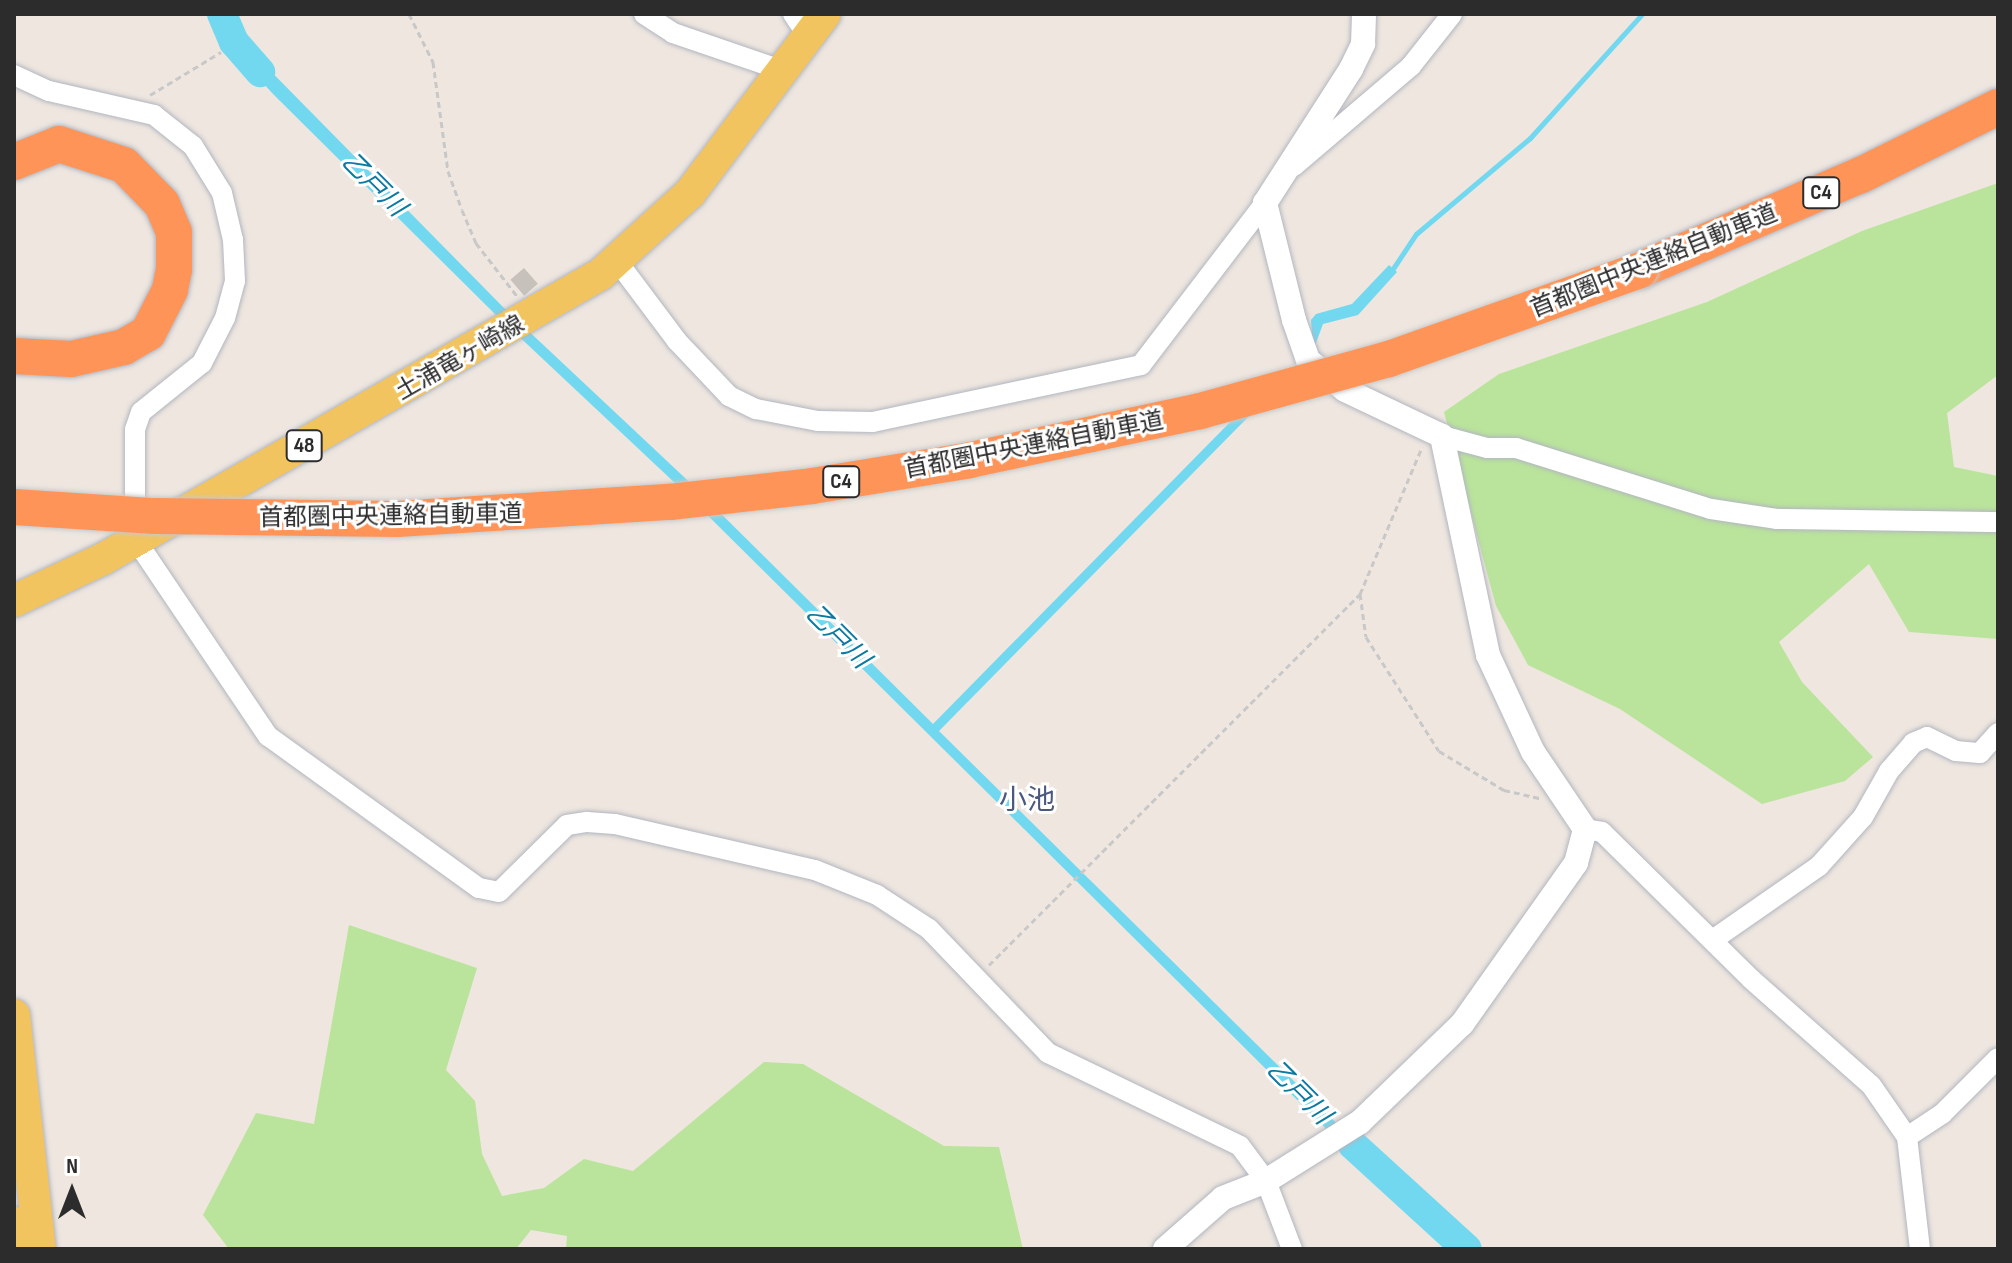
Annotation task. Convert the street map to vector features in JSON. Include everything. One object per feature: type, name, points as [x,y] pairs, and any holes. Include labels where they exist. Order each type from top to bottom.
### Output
[{"type":"highway","name":"首都圏中央連絡自動車道","points":[[14,507],[155,516],[397,519],[641,505],[812,486],[1037,447],[1230,403],[1389,359],[1640,270],[1861,175],[1998,107]]},
{"type":"highway","points":[[14,162],[59,144],[124,165],[162,204],[174,232],[174,269],[170,290],[148,333],[124,347],[71,359],[14,356]]},
{"type":"main road","name":"土浦竜ヶ崎線","points":[[14,601],[75,575],[524,321],[617,261],[690,193],[784,71],[809,21]]},
{"type":"main road","points":[[14,1015],[40,1249]]},
{"type":"main road","points":[[14,1223],[17,1249]]},
{"type":"street","points":[[644,14],[673,33],[784,71]]},
{"type":"street","points":[[617,261],[696,363],[729,396],[756,409],[818,421],[873,422],[1141,365],[1285,174],[1351,69],[1363,44],[1364,14]]},
{"type":"street","points":[[1285,174],[1411,66],[1452,14]]},
{"type":"street","points":[[14,75],[49,91],[134,107],[177,130],[208,168],[230,217],[235,264],[216,341],[184,381],[141,412],[135,429],[135,539],[268,736],[479,888],[499,892],[567,825],[615,824],[850,882],[929,929],[1048,1053],[1240,1146],[1266,1181],[1292,1249]]},
{"type":"street","points":[[1265,203],[1308,360],[1345,390],[1435,434],[1487,448],[1516,448],[1711,509],[1776,519],[1998,522]]},
{"type":"street","points":[[1435,434],[1488,655],[1533,752],[1585,829],[1602,832],[1714,939],[1751,979],[1845,1057],[1907,1137],[1920,1249]]},
{"type":"street","points":[[1714,939],[1819,866],[1863,817],[1889,771],[1913,743],[1927,737],[1956,751],[1980,753],[1998,733]]},
{"type":"street","points":[[1165,1249],[1223,1198],[1266,1181],[1360,1122],[1462,1024],[1576,863],[1585,829]]},
{"type":"street","points":[[1907,1137],[1942,1114],[1998,1058]]},
{"type":"path","points":[[409,14],[433,62],[448,171],[476,243],[524,321]]},
{"type":"path","points":[[134,107],[221,52]]},
{"type":"path","points":[[976,978],[1360,594],[1435,434]]},
{"type":"path","points":[[1360,594],[1366,637],[1439,751],[1504,790],[1569,805]]},
{"type":"green space","points":[[1998,183],[1998,375],[1947,413],[1954,467],[1998,476],[1998,639],[1909,632],[1869,564],[1779,642],[1802,682],[1873,757],[1845,781],[1762,804],[1620,709],[1528,665],[1496,606],[1444,412],[1499,374],[1707,302],[1862,231]]},
{"type":"green space","points":[[349,925],[477,968],[446,1070],[475,1101],[482,1154],[502,1196],[544,1188],[584,1159],[633,1171],[764,1062],[803,1064],[944,1146],[999,1147],[1023,1249],[566,1249],[567,1236],[531,1230],[516,1249],[229,1249],[203,1215],[256,1113],[314,1124]]},
{"type":"water","points":[[239,39],[503,307],[684,477],[933,724],[1238,414],[1313,351],[939,731],[1385,1171],[1377,1179],[676,484],[495,314],[273,94],[228,44]]},
{"type":"water","points":[[1389,265],[1397,272],[1358,315],[1323,324],[1313,351],[1311,320],[1316,314],[1352,304]]},
{"type":"building","points":[[524,268],[538,284],[524,296],[510,280]]},
{"type":"waterway","name":"乙戸川","points":[[222,14],[234,42],[260,72]]},
{"type":"waterway","points":[[1390,273],[1416,234],[1530,138],[1642,14]]},
{"type":"waterway","name":"乙戸川","points":[[1353,1145],[1467,1249]]},
{"type":"district","name":"小池","points":[[1027,801]]}]
